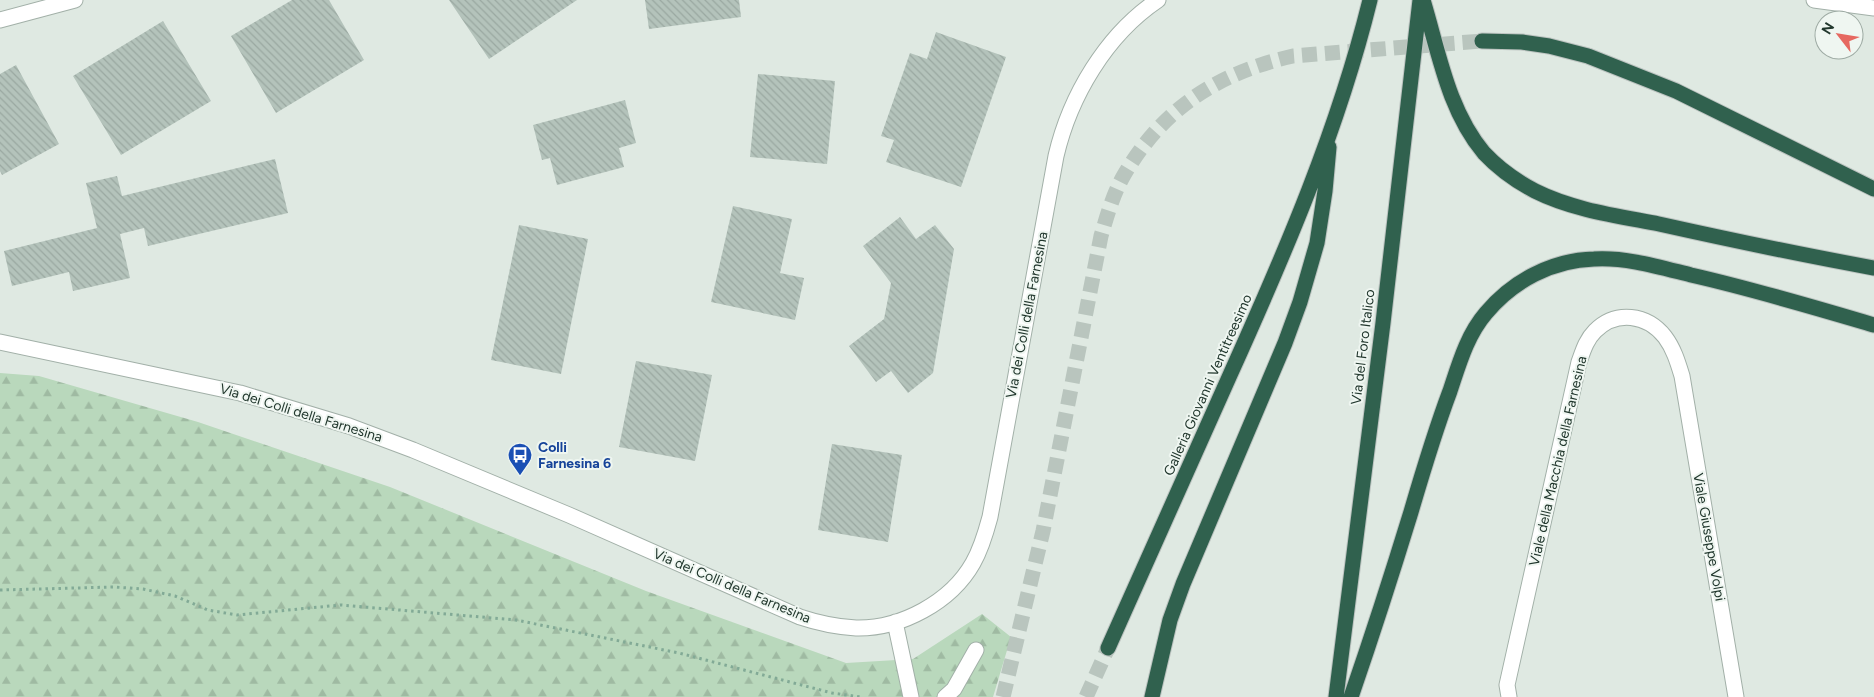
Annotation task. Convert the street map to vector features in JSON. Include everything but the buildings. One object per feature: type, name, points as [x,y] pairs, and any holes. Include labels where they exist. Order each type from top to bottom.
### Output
[{"type":"highway","points":[[1152,697],[1166,638],[1183,584],[1285,343],[1307,279],[1317,243],[1326,191],[1330,133],[1356,52],[1370,0]]},
{"type":"highway","points":[[1422,0],[1449,92],[1460,117],[1484,153],[1513,179],[1537,192],[1584,208],[1874,268]]},
{"type":"highway","name":"Via del Foro Italico","points":[[1336,697],[1422,0]]},
{"type":"highway","points":[[1482,41],[1522,42],[1549,46],[1588,56],[1676,91],[1874,189]]},
{"type":"highway","name":"Galleria Giovanni Ventitreesimo","points":[[1108,648],[1273,279],[1330,133]]},
{"type":"highway","points":[[1351,697],[1394,568],[1432,440],[1463,353],[1473,332],[1485,314],[1502,295],[1520,282],[1544,269],[1566,262],[1594,259],[1617,260],[1717,281],[1874,325]]},
{"type":"street","points":[[0,20],[75,0]]},
{"type":"street","points":[[1814,0],[1874,8]]},
{"type":"street","name":"Via dei Colli della Farnesina","points":[[0,342],[192,381],[265,399],[317,415],[422,454],[568,515],[800,617],[856,628],[895,622],[931,606],[954,588],[973,563],[981,544],[992,510],[1056,156],[1066,120],[1082,85],[1094,67],[1119,36],[1150,3]]},
{"type":"street","name":"Viale della Macchia della Farnesina","points":[[1507,693],[1574,379],[1587,342],[1600,327],[1613,320],[1628,316],[1642,320],[1654,327],[1665,338],[1672,348],[1682,376]]},
{"type":"street","name":"Viale Giuseppe Volpi","points":[[1682,376],[1736,697]]},
{"type":"street","points":[[895,622],[911,697]]},
{"type":"street","points":[[945,697],[954,689],[976,650]]},
{"type":"path","points":[[0,590],[114,587],[143,589],[175,596],[208,610],[238,615],[341,605],[516,620],[679,653],[751,670],[832,693],[860,697]]},
{"type":"green space","points":[[0,373],[39,376],[198,422],[390,487],[646,591],[846,663],[913,659],[982,614],[1011,637],[993,697],[0,697]]},
{"type":"tunnel","points":[[1003,697],[1043,531],[1101,236],[1117,190],[1139,151],[1175,112],[1195,97],[1217,83],[1266,63],[1293,56],[1482,41]]},
{"type":"tunnel","points":[[1086,697],[1108,648]]},
{"type":"place","name":"Colli Farnesina 6","points":[[520,476]]}]
